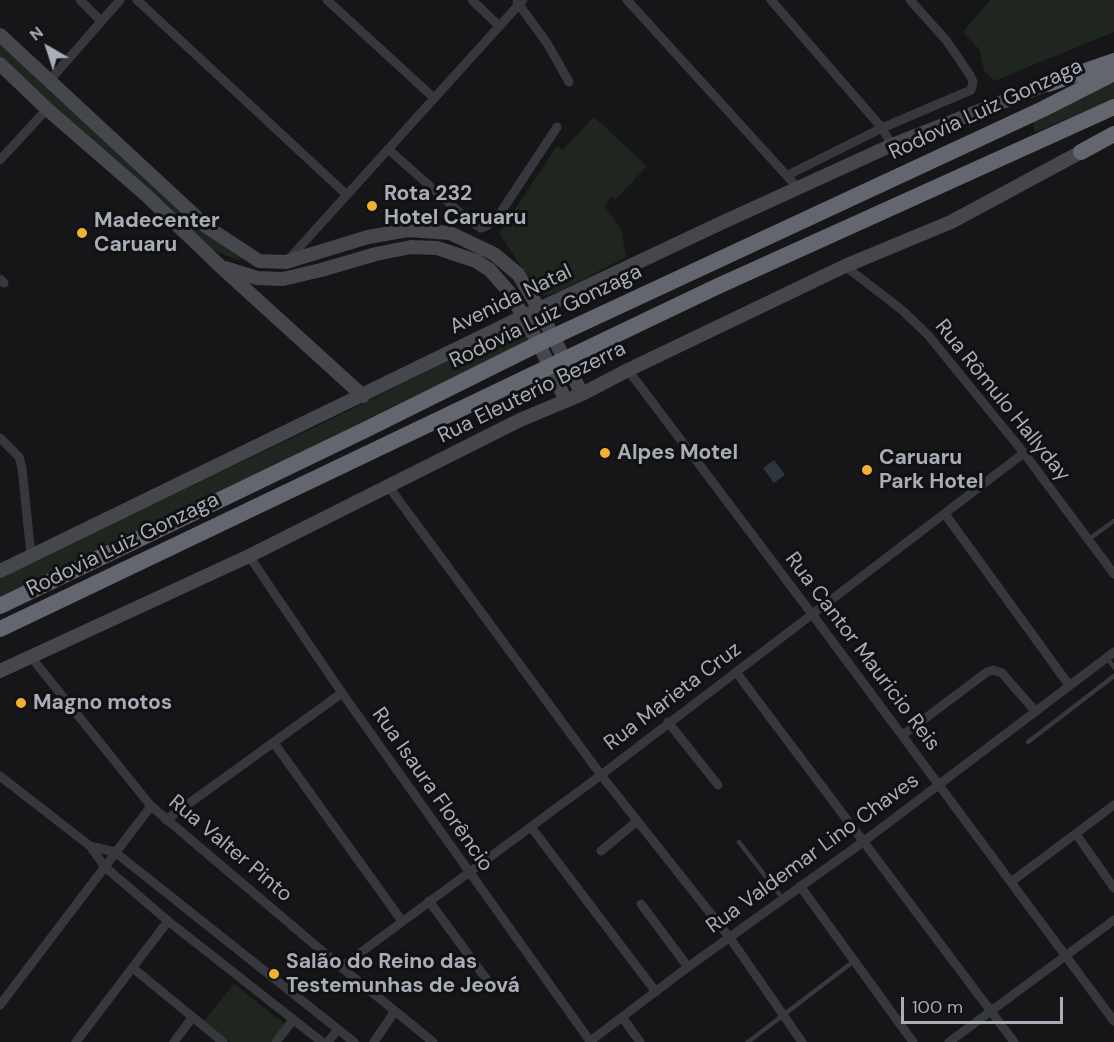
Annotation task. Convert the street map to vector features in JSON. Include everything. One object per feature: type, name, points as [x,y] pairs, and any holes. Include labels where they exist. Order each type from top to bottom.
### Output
[{"type":"highway","points":[[1048,84],[1114,61]]},
{"type":"highway","name":"Rodovia Luiz Gonzaga","points":[[0,606],[367,429],[544,340],[1033,114],[1114,73]]},
{"type":"highway","name":"Rodovia Luiz Gonzaga","points":[[0,629],[716,287],[1114,107]]},
{"type":"highway","points":[[1080,152],[1114,134]]},
{"type":"street","points":[[80,0],[101,21]]},
{"type":"street","points":[[49,81],[120,0]]},
{"type":"street","points":[[137,0],[347,195]]},
{"type":"street","points":[[327,0],[434,98]]},
{"type":"street","points":[[472,0],[499,26]]},
{"type":"street","points":[[627,0],[798,188]]},
{"type":"street","points":[[771,0],[882,128],[892,145]]},
{"type":"street","points":[[788,176],[882,128],[968,92],[973,87],[970,75],[946,40],[910,0]]},
{"type":"street","points":[[919,9],[926,0]]},
{"type":"street","points":[[286,262],[519,1],[569,82]]},
{"type":"street","points":[[0,35],[207,227],[259,261],[286,262],[368,237],[408,230],[450,233],[494,254],[518,274],[539,309],[582,394]]},
{"type":"street","points":[[0,64],[47,109],[146,195],[220,266],[363,396]]},
{"type":"street","name":"Avenida Natal","points":[[0,571],[524,316],[798,188],[892,145],[1048,84]]},
{"type":"street","points":[[0,160],[47,109]]},
{"type":"street","points":[[388,149],[467,219],[481,228],[497,218],[557,127]]},
{"type":"street","points":[[102,156],[115,141]]},
{"type":"street","name":"Rua Eleuterio Bezerra","points":[[0,671],[249,556],[520,420],[582,394],[845,266],[951,222],[1080,152]]},
{"type":"street","points":[[220,266],[257,278],[283,279],[411,247],[437,248],[476,261],[490,270],[510,293],[539,344],[566,401]]},
{"type":"street","name":"Rua Rômulo Hallyday","points":[[845,266],[902,310],[928,335],[1024,453],[1114,574]]},
{"type":"street","name":"Rua Cantor Mauricio Reis","points":[[628,370],[903,735],[1114,1022]]},
{"type":"street","points":[[0,438],[19,457],[22,468],[31,555]]},
{"type":"street","name":"Rua Marieta Cruz","points":[[341,967],[601,774],[1024,453]]},
{"type":"street","points":[[388,487],[636,822],[730,938],[802,1042]]},
{"type":"street","points":[[945,514],[1069,686]]},
{"type":"street","name":"Rua Isaura Florêncio","points":[[249,556],[342,693],[590,1042]]},
{"type":"street","name":"Rua Valdemar Lino Chaves","points":[[590,1042],[688,967],[863,842],[1110,654]]},
{"type":"street","name":"Rua Valter Pinto","points":[[31,657],[151,806],[433,1042]]},
{"type":"street","points":[[903,735],[987,672],[993,670],[1002,673],[1035,711]]},
{"type":"street","points":[[736,672],[1014,1042]]},
{"type":"street","points":[[166,820],[342,693]]},
{"type":"street","points":[[668,722],[718,785]]},
{"type":"street","points":[[274,743],[402,921]]},
{"type":"street","points":[[0,776],[90,846],[105,867],[168,921],[322,1042]]},
{"type":"street","points":[[1011,882],[1114,804]]},
{"type":"street","points":[[0,1005],[151,806]]},
{"type":"street","points":[[601,851],[636,822]]},
{"type":"street","points":[[531,826],[656,992]]},
{"type":"street","points":[[1076,834],[1114,888]]},
{"type":"street","points":[[90,846],[115,852],[354,1042]]},
{"type":"street","points":[[800,886],[913,1042]]},
{"type":"street","points":[[429,901],[487,981]]},
{"type":"street","points":[[641,904],[688,967]]},
{"type":"street","points":[[949,1042],[1114,920]]},
{"type":"street","points":[[76,1042],[168,921]]},
{"type":"street","points":[[133,968],[223,1042]]},
{"type":"street","points":[[374,1042],[395,1011]]},
{"type":"street","points":[[622,1017],[640,1042]]},
{"type":"street","points":[[174,1042],[192,1018]]},
{"type":"street","points":[[276,1042],[293,1020]]},
{"type":"street","points":[[328,1042],[338,1029]]},
{"type":"lane","points":[[1089,539],[1114,521]]},
{"type":"lane","points":[[1110,654],[1114,667]]},
{"type":"lane","points":[[1028,742],[1114,676]]},
{"type":"lane","points":[[739,842],[783,898]]},
{"type":"lane","points":[[748,1042],[854,961]]},
{"type":"shaded area","points":[[990,0],[1114,0],[1114,32],[994,81],[984,70],[979,49],[963,32]]},
{"type":"shaded area","points":[[0,39],[248,258],[237,260],[215,251],[45,101],[0,58]]},
{"type":"shaded area","points":[[1114,78],[1114,100],[1035,132],[1032,118]]},
{"type":"shaded area","points":[[594,117],[647,166],[615,200],[610,197],[605,207],[621,228],[626,257],[558,292],[544,296],[499,233],[557,146],[562,150]]},
{"type":"shaded area","points":[[521,324],[535,348],[0,599],[0,577],[340,415]]},
{"type":"shaded area","points":[[774,460],[785,475],[774,483],[763,468]]},
{"type":"shaded area","points":[[234,984],[285,1024],[271,1042],[230,1042],[204,1021]]},
{"type":"place","name":"Rota 232 Hotel Caruaru","points":[[372,206]]},
{"type":"place","name":"Madecenter Caruaru","points":[[82,233]]},
{"type":"place","name":"Alpes Motel","points":[[605,453]]},
{"type":"place","name":"Caruaru Park Hotel","points":[[867,470]]},
{"type":"place","name":"Magno motos","points":[[21,703]]},
{"type":"place","name":"Salão do Reino das Testemunhas de Jeová","points":[[274,974]]}]
